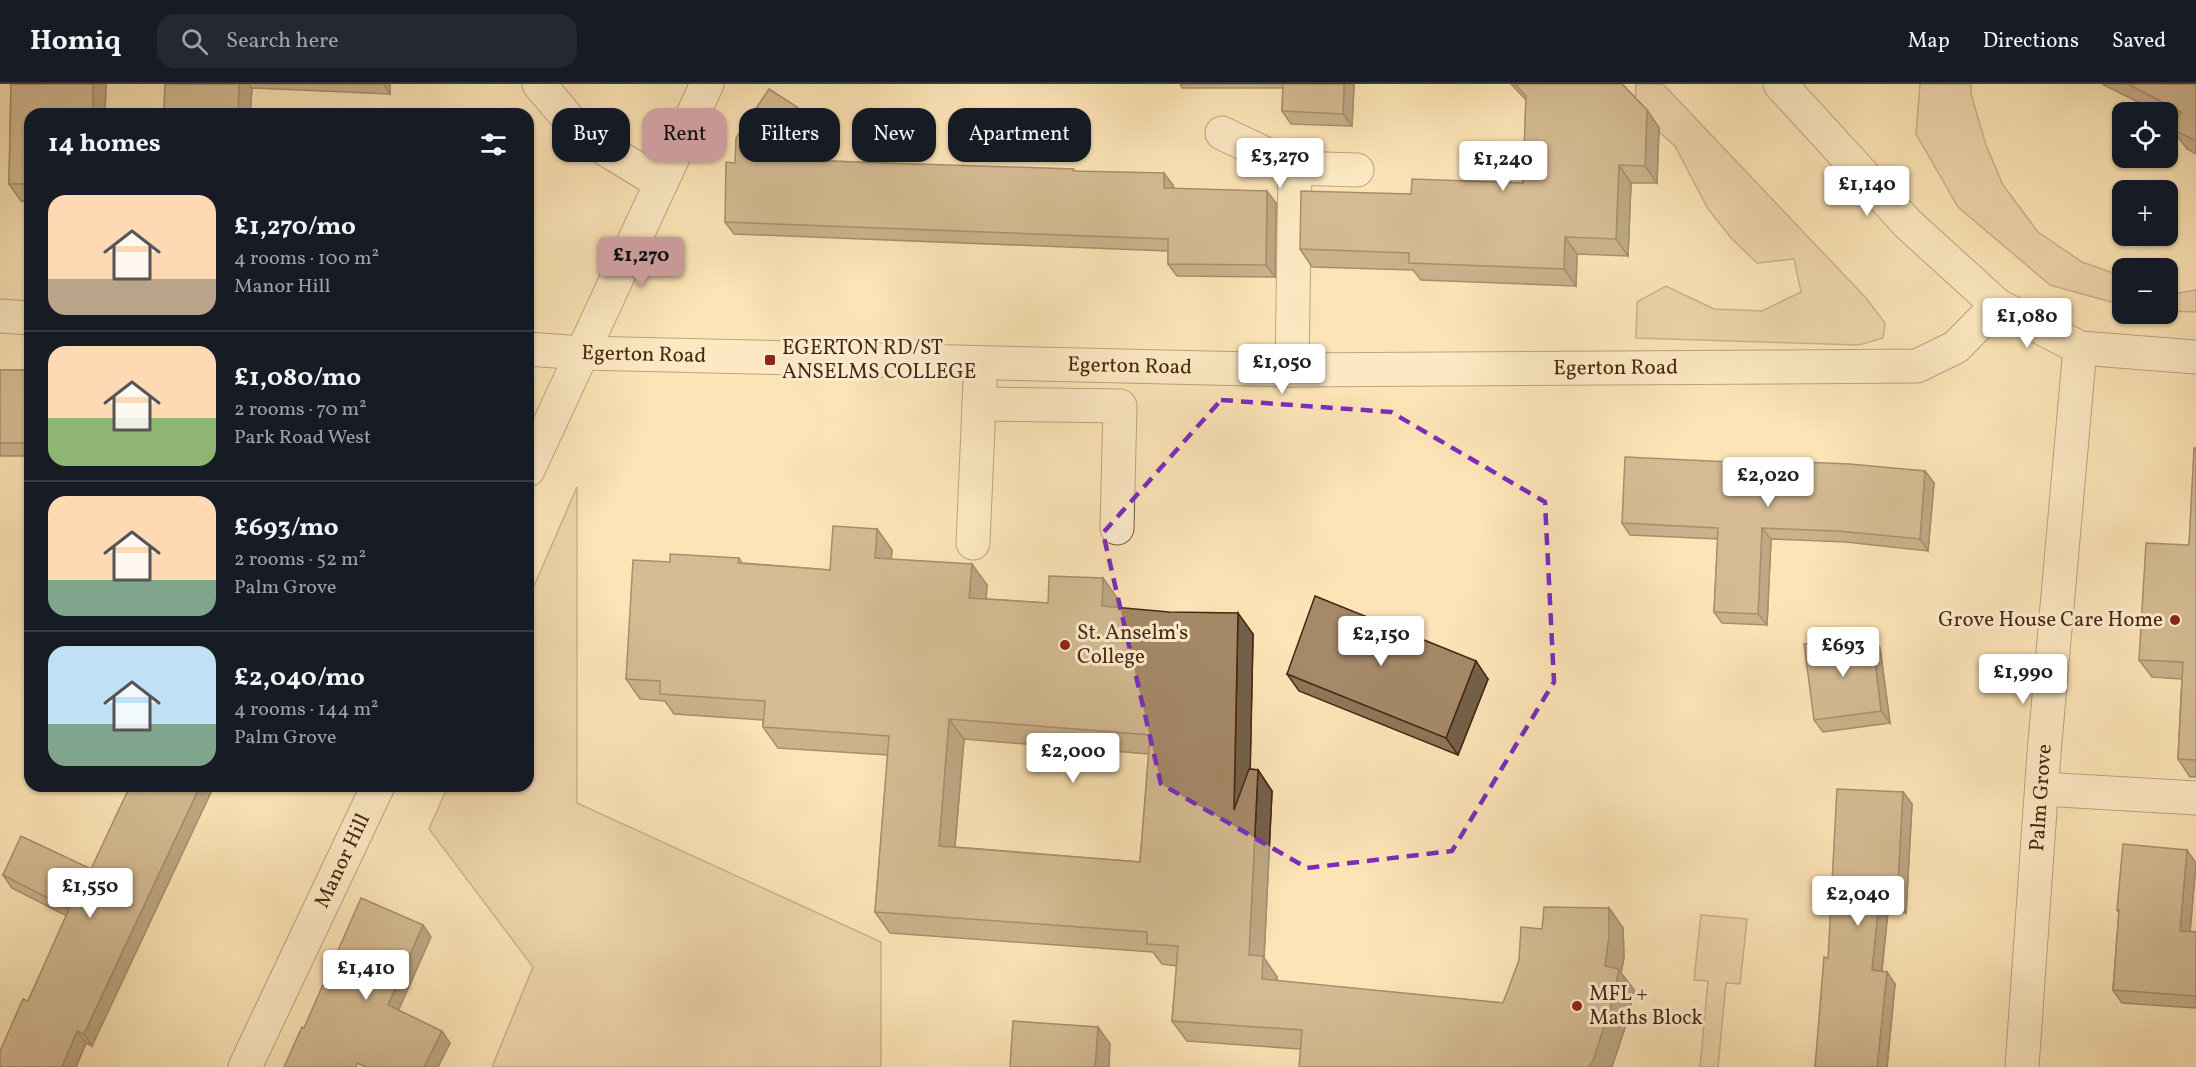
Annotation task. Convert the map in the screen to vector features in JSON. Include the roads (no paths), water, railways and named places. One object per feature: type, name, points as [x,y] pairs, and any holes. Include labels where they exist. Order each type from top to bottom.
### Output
[{"type":"street","points":[[539,84],[582,135],[661,183]]},
{"type":"street","points":[[534,457],[707,84]]},
{"type":"street","points":[[1779,84],[1908,224],[1997,305],[2080,348],[2196,357]]},
{"type":"street","points":[[1222,133],[1295,168],[1357,170]]},
{"type":"street","points":[[1292,370],[1295,168]]},
{"type":"street","name":"Egerton Road","points":[[534,349],[582,353],[1292,370],[1917,366],[1956,347],[1997,305]]},
{"type":"street","points":[[0,316],[24,318]]},
{"type":"street","name":"Palm Grove","points":[[2022,1067],[2042,789],[2080,348]]},
{"type":"street","points":[[973,543],[981,363]]},
{"type":"street","points":[[979,404],[1120,405],[1117,528]]},
{"type":"street","points":[[2042,789],[2196,798]]},
{"type":"street","name":"Manor Hill","points":[[245,1067],[375,792]]},
{"type":"place","name":"EGERTON RD/ST ANSELMS COLLEGE","points":[[770,360]]},
{"type":"place","name":"Grove House Care Home","points":[[2175,620]]},
{"type":"place","name":"St. Anselm's College","points":[[1065,645]]},
{"type":"place","name":"MFL + Maths Block","points":[[1577,1006]]}]
